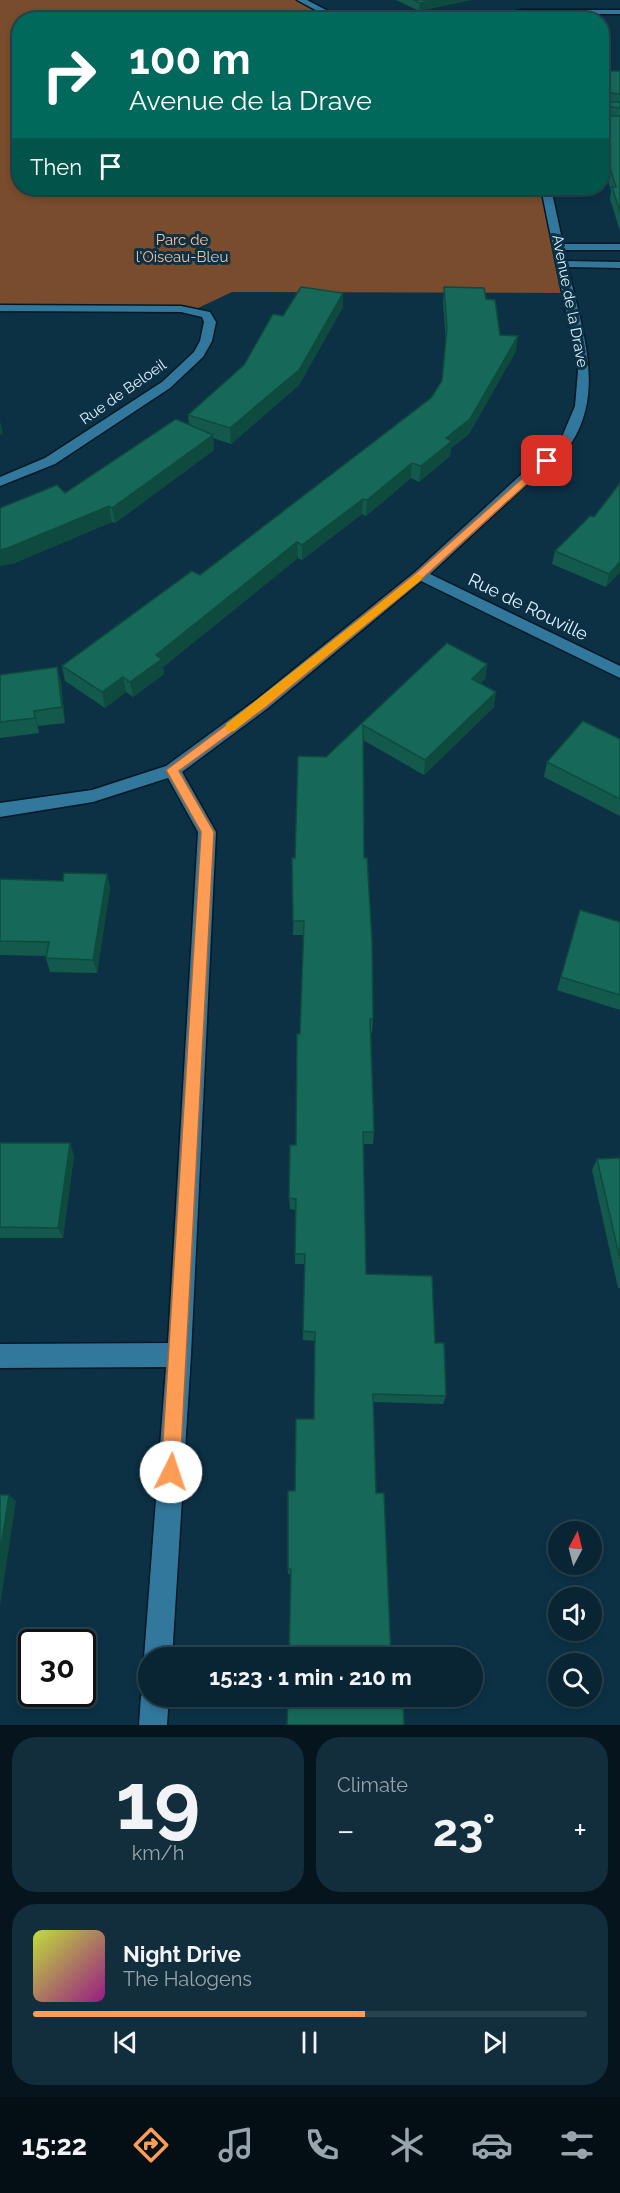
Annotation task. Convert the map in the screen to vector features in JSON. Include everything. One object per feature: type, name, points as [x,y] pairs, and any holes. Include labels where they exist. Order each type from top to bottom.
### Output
[{"type":"street","points":[[301,0],[326,12]]},
{"type":"street","points":[[314,0],[322,10]]},
{"type":"street","points":[[518,0],[521,12],[620,12]]},
{"type":"street","points":[[545,0],[549,12]]},
{"type":"street","name":"Avenue de la Drave","points":[[0,810],[93,796],[172,770],[262,704],[420,575],[547,461],[567,439],[579,419],[585,397],[584,371],[548,195]]},
{"type":"street","points":[[559,247],[620,247]]},
{"type":"street","points":[[563,264],[620,265]]},
{"type":"street","name":"Rue de Beloeil","points":[[0,308],[181,309],[206,314],[210,322],[199,354],[166,385],[50,461],[0,482]]},
{"type":"street","name":"Rue de Rouville","points":[[420,575],[620,674]]},
{"type":"street","points":[[159,1647],[179,1355],[207,832],[172,770]]},
{"type":"street","points":[[0,1356],[179,1355]]},
{"type":"street","points":[[153,1725],[154,1707]]},
{"type":"green space","name":"Parc de l'Oiseau-Bleu","points":[[0,0],[301,0],[326,12],[12,12],[12,195],[547,195],[568,293],[232,292],[194,310],[0,308]]},
{"type":"building","points":[[413,0],[434,0],[420,3]]},
{"type":"building","points":[[609,71],[620,71],[620,94],[609,93]]},
{"type":"building","points":[[609,102],[620,102],[620,108],[609,107]]},
{"type":"building","points":[[609,116],[620,116],[620,212],[612,187],[616,187],[609,164]]},
{"type":"building","points":[[301,287],[343,293],[299,370],[230,428],[188,415],[244,365],[273,314],[283,316]]},
{"type":"building","points":[[444,287],[484,288],[486,299],[495,300],[500,335],[518,336],[470,419],[446,438],[452,441],[421,466],[412,463],[367,500],[363,499],[302,545],[297,542],[156,655],[162,659],[130,682],[123,677],[102,692],[62,666],[192,571],[200,575],[431,398],[442,381],[447,328]]},
{"type":"building","points":[[176,419],[213,435],[112,508],[109,506],[0,550],[0,508],[57,485],[65,493]]},
{"type":"building","points":[[620,483],[620,562],[609,574],[555,551],[590,516],[594,517]]},
{"type":"building","points":[[447,643],[487,664],[472,679],[496,692],[425,760],[363,725],[364,858],[367,858],[372,940],[373,1019],[370,1019],[374,1132],[363,1132],[366,1274],[432,1276],[435,1343],[444,1343],[446,1396],[373,1394],[376,1493],[384,1493],[391,1647],[289,1647],[291,1569],[288,1569],[288,1491],[295,1491],[296,1419],[314,1419],[315,1332],[303,1331],[305,1254],[295,1254],[296,1199],[289,1198],[290,1145],[296,1145],[297,1034],[300,1034],[304,921],[293,921],[292,858],[295,858],[298,756],[326,757]]},
{"type":"building","points":[[57,667],[62,707],[34,711],[35,718],[0,722],[0,675]]},
{"type":"building","points":[[583,721],[620,739],[620,799],[547,762]]},
{"type":"building","points":[[64,873],[107,874],[93,960],[46,958],[49,942],[0,941],[0,879],[63,881]]},
{"type":"building","points":[[580,910],[620,922],[620,995],[561,977]]},
{"type":"building","points":[[0,1143],[70,1143],[58,1228],[0,1227]]},
{"type":"building","points":[[620,1158],[620,1259],[597,1159]]},
{"type":"building","points":[[0,1495],[9,1495],[0,1553]]},
{"type":"building","points":[[288,1707],[403,1707],[404,1725],[287,1725]]},
{"type":"slow traffic","points":[[230,727],[262,704],[417,577]]},
{"type":"route","points":[[171,1472],[207,832],[172,770],[262,704],[420,575],[547,461]]}]
